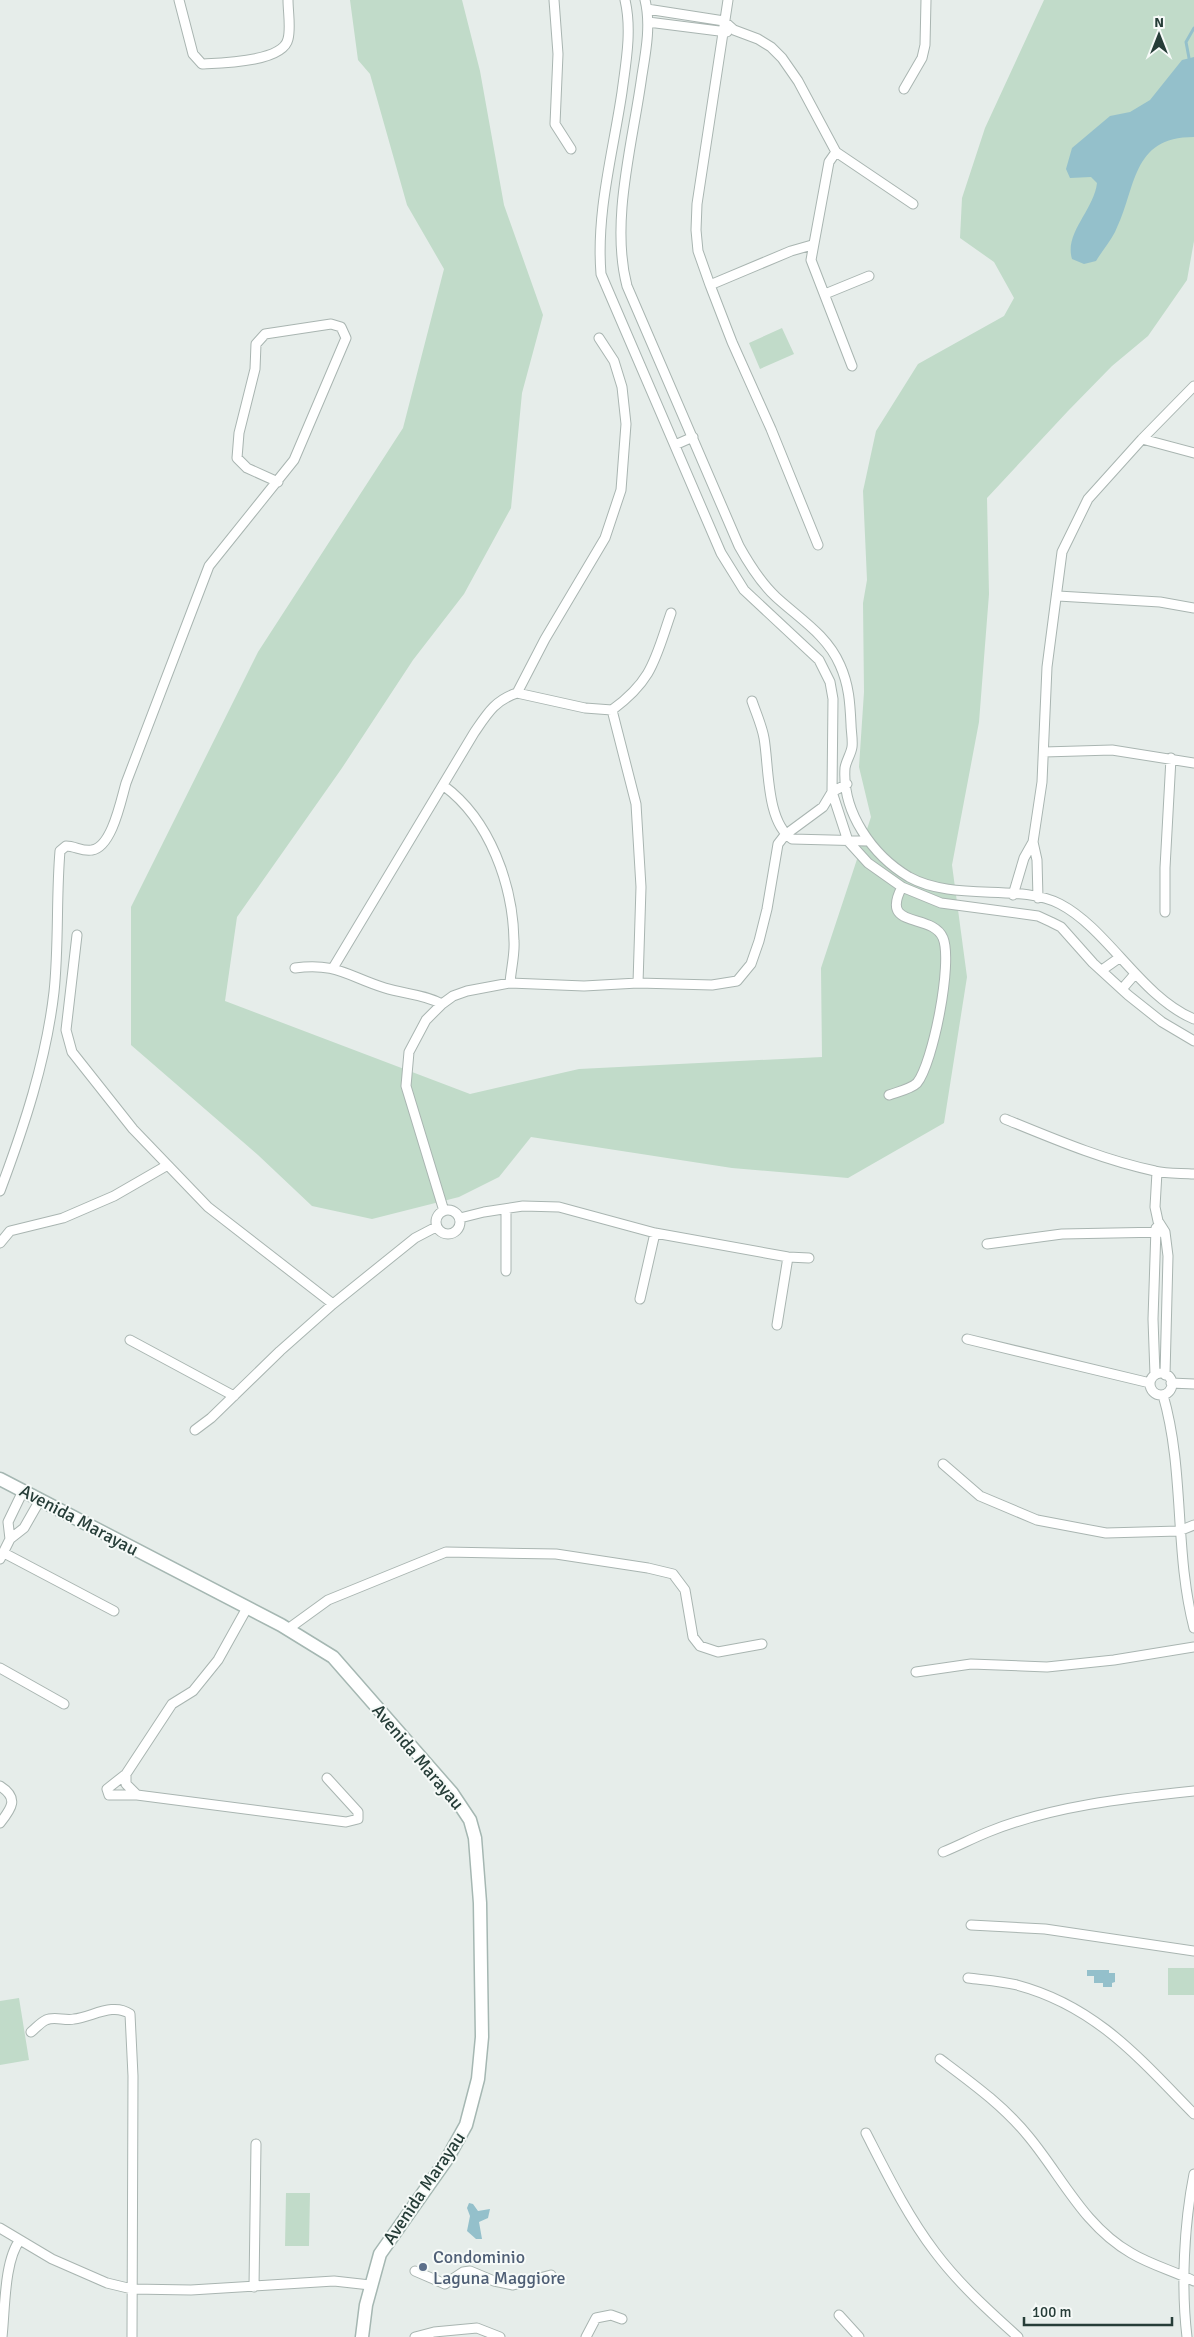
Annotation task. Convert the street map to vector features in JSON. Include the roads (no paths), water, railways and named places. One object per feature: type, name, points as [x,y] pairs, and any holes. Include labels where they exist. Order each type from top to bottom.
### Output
[{"type":"street","points":[[179,0],[193,54],[202,64],[272,56],[282,51],[288,40],[288,0]]},
{"type":"street","points":[[554,0],[558,54],[555,124],[571,149]]},
{"type":"street","points":[[625,0],[628,36],[624,77],[603,193],[599,246],[602,274],[721,553],[744,590],[819,660],[830,682],[833,699],[832,792],[848,841],[868,862],[902,887],[941,903],[1045,919],[1061,927],[1122,989],[1162,1022],[1194,1041]]},
{"type":"street","points":[[728,0],[697,204],[696,230],[698,251],[732,342],[771,429],[818,545]]},
{"type":"street","points":[[904,89],[922,58],[925,45],[926,0]]},
{"type":"street","points":[[913,204],[836,152],[798,81],[782,58],[758,39],[734,30],[724,20],[646,4],[648,22],[642,80],[625,189],[621,262],[627,286],[738,546],[748,562],[776,597],[822,637],[839,663],[850,698],[852,746],[845,766],[847,784],[851,808],[861,831],[868,841],[901,871],[927,884],[981,893],[1038,898],[1060,904],[1075,914],[1135,974],[1173,1007],[1194,1019]]},
{"type":"street","points":[[648,22],[723,33],[734,30]]},
{"type":"street","points":[[624,77],[642,80]]},
{"type":"street","points":[[836,152],[829,162],[812,245],[811,260],[852,366]]},
{"type":"street","points":[[710,285],[791,251],[812,245]]},
{"type":"street","points":[[825,294],[869,276]]},
{"type":"street","points":[[0,1191],[29,1110],[44,1052],[54,992],[60,851],[66,846],[74,846],[87,851],[96,850],[104,844],[116,817],[126,783],[209,566],[278,482],[294,460],[346,338],[341,327],[331,324],[265,334],[256,344],[255,369],[239,433],[237,458],[247,468],[278,482]]},
{"type":"street","points":[[517,694],[545,639],[605,538],[621,490],[626,424],[622,387],[614,361],[599,338]]},
{"type":"street","points":[[1038,898],[1037,860],[1033,842],[1044,752],[1047,667],[1058,596],[1062,552],[1075,522],[1088,499],[1142,439],[1194,386]]},
{"type":"street","points":[[675,445],[693,437]]},
{"type":"street","points":[[1142,439],[1194,453]]},
{"type":"street","points":[[1058,596],[1160,602],[1194,608]]},
{"type":"street","points":[[333,968],[444,786],[474,733],[493,705],[505,697],[517,694],[585,708],[612,710],[630,696],[644,681],[652,667],[671,613]]},
{"type":"street","points":[[752,701],[764,736],[774,808],[785,834],[792,839],[868,841]]},
{"type":"street","points":[[612,710],[636,804],[641,887],[638,983]]},
{"type":"street","points":[[1044,752],[1112,750],[1171,758],[1194,764]]},
{"type":"street","points":[[1166,912],[1165,868],[1171,758]]},
{"type":"street","points":[[444,1211],[406,1086],[409,1052],[426,1020],[453,996],[467,990],[510,982],[584,986],[638,983],[712,985],[737,981],[751,964],[759,942],[767,909],[778,844],[785,834],[823,807],[832,792],[847,784]]},
{"type":"street","points":[[444,786],[457,796],[476,818],[503,870],[510,903],[514,942],[510,982]]},
{"type":"street","points":[[1013,895],[1024,858],[1033,842]]},
{"type":"street","points":[[889,1094],[916,1084],[924,1071],[938,1022],[944,978],[943,938],[934,927],[922,922],[911,922],[901,916],[896,906],[897,896],[902,887]]},
{"type":"street","points":[[77,935],[66,1030],[72,1052],[132,1129],[208,1207],[333,1304]]},
{"type":"street","points":[[1102,970],[1119,958]]},
{"type":"street","points":[[295,968],[316,965],[333,968],[384,988],[432,998],[442,1004]]},
{"type":"street","points":[[1122,989],[1135,974]]},
{"type":"street","points":[[1005,1118],[1062,1142],[1157,1172],[1194,1174]]},
{"type":"street","points":[[0,1243],[10,1231],[63,1218],[114,1196],[166,1166]]},
{"type":"street","points":[[1157,1172],[1155,1207],[1158,1221],[1165,1232],[1168,1256],[1157,1378],[1154,1392],[1164,1395],[1169,1392],[1171,1383]]},
{"type":"street","points":[[460,1218],[523,1206],[559,1208],[655,1233],[788,1257],[809,1258]]},
{"type":"street","points":[[506,1209],[506,1271]]},
{"type":"street","points":[[436,1227],[437,1217],[444,1211],[453,1211],[460,1218]]},
{"type":"street","points":[[436,1227],[443,1234],[452,1234],[459,1228],[460,1218]]},
{"type":"street","points":[[1157,1378],[1153,1319],[1154,1232],[1158,1221]]},
{"type":"street","points":[[195,1430],[211,1418],[333,1304],[415,1238],[436,1227]]},
{"type":"street","points":[[987,1244],[1062,1234],[1165,1232]]},
{"type":"street","points":[[640,1299],[655,1233]]},
{"type":"street","points":[[777,1325],[788,1257]]},
{"type":"street","points":[[966,1339],[1157,1378],[1171,1383],[1194,1384]]},
{"type":"street","points":[[130,1340],[234,1396]]},
{"type":"street","points":[[1164,1395],[1170,1420],[1179,1488],[1181,1516],[1179,1531],[1182,1566],[1194,1628]]},
{"type":"street","points":[[943,1464],[980,1496],[1037,1520],[1106,1534],[1179,1531],[1194,1525]]},
{"type":"street","name":"Avenida Marayau","points":[[0,1479],[288,1629],[333,1657],[457,1799],[470,1820],[475,1838],[480,1903],[482,2037],[478,2079],[466,2125],[447,2159],[380,2254],[370,2285],[362,2337]]},
{"type":"street","points":[[10,1539],[8,1522],[23,1491]]},
{"type":"street","points":[[40,1500],[24,1528],[10,1539],[2,1556],[114,1611]]},
{"type":"street","points":[[288,1629],[328,1600],[446,1552],[556,1554],[648,1568],[673,1574],[685,1590],[693,1637],[700,1646],[718,1652],[762,1644]]},
{"type":"street","points":[[247,1608],[218,1660],[193,1691],[172,1704],[126,1774],[108,1789],[109,1795],[137,1795],[346,1822],[358,1819],[358,1812],[328,1778]]},
{"type":"street","points":[[916,1672],[971,1664],[1047,1667],[1114,1660],[1194,1647]]},
{"type":"street","points":[[0,1668],[64,1704]]},
{"type":"street","points":[[126,1774],[126,1784],[137,1795]]},
{"type":"street","points":[[0,1786],[10,1794],[12,1799],[9,1812],[0,1823]]},
{"type":"street","points":[[942,1852],[989,1831],[1048,1814],[1127,1798],[1194,1790]]},
{"type":"street","points":[[971,1925],[1045,1930],[1194,1951]]},
{"type":"street","points":[[968,1978],[1017,1985],[1054,1999],[1093,2020],[1142,2058],[1194,2114]]},
{"type":"street","points":[[31,2032],[44,2020],[76,2019],[114,2009],[130,2014],[133,2076],[132,2337]]},
{"type":"street","points":[[940,2059],[1000,2106],[1030,2137],[1059,2180],[1090,2219],[1131,2253],[1194,2281]]},
{"type":"street","points":[[866,2133],[904,2205],[936,2253],[983,2306],[1018,2337]]},
{"type":"street","points":[[254,2287],[256,2144]]},
{"type":"street","points":[[1188,2337],[1185,2277],[1194,2174]]},
{"type":"street","points":[[0,2228],[52,2259],[107,2283],[132,2289],[191,2290],[334,2281],[370,2285]]},
{"type":"street","points":[[2,2337],[2,2315],[10,2265],[15,2246],[20,2240]]},
{"type":"street","points":[[416,2271],[445,2284],[463,2272],[470,2271],[494,2281],[513,2285],[551,2275]]},
{"type":"street","points":[[839,2314],[859,2337]]},
{"type":"street","points":[[586,2337],[596,2318],[611,2316],[622,2319]]},
{"type":"street","points":[[415,2337],[434,2332],[477,2328],[500,2337]]},
{"type":"water","points":[[1194,57],[1194,137],[1173,139],[1158,146],[1147,156],[1139,168],[1115,232],[1096,261],[1084,264],[1072,259],[1072,240],[1091,203],[1097,183],[1091,177],[1070,178],[1066,169],[1072,148],[1110,116],[1130,112],[1150,100],[1182,60]]},
{"type":"water","points":[[1087,1970],[1109,1970],[1109,1973],[1115,1973],[1115,1982],[1112,1983],[1112,1987],[1103,1987],[1103,1983],[1094,1983],[1094,1976],[1087,1976]]},
{"type":"water","points":[[469,2203],[473,2204],[478,2211],[490,2209],[488,2218],[479,2222],[482,2239],[476,2239],[467,2231],[470,2216],[467,2208]]},
{"type":"waterway","points":[[1189,58],[1186,42],[1194,28]]},
{"type":"place","name":"Condominio Laguna Maggiore","points":[[423,2267]]}]
